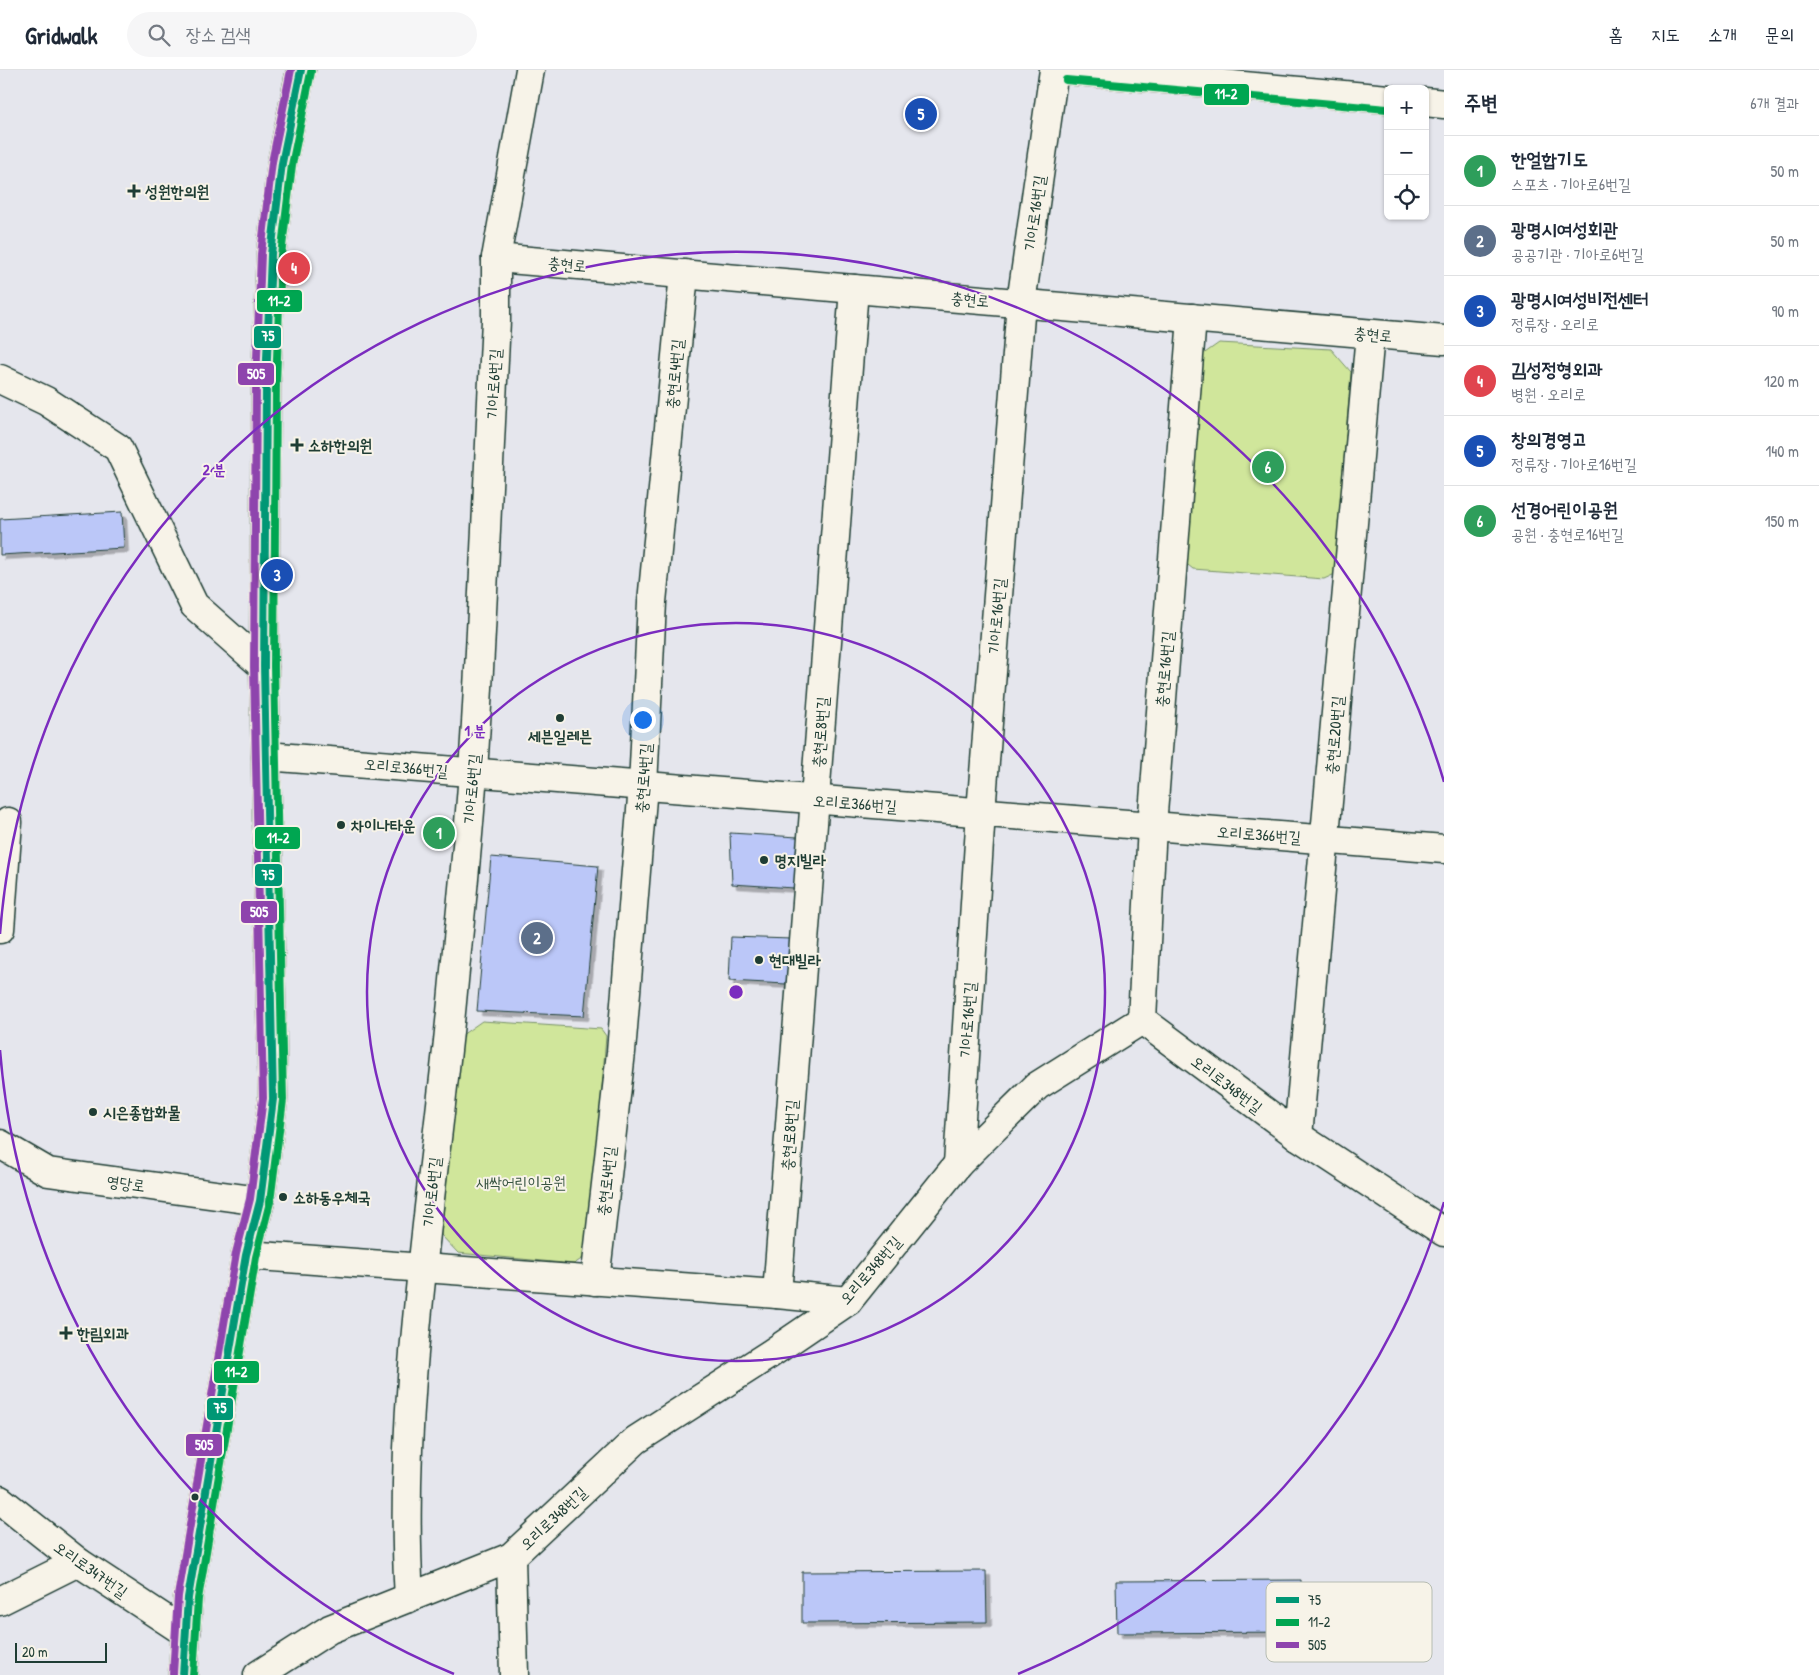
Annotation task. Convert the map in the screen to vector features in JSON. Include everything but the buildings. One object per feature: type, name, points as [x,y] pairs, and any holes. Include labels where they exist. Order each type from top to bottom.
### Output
[{"type":"street","points":[[183,1675],[188,1598],[246,1255],[260,1201],[273,1098],[264,667],[266,384],[271,254],[282,163],[301,70]]},
{"type":"street","name":"기아로6번길","points":[[409,1598],[406,1561],[408,1445],[415,1341],[452,1005],[473,772],[496,321],[496,258],[530,70]]},
{"type":"street","name":"기아로16번길","points":[[958,1164],[981,812],[1021,303],[1054,70]]},
{"type":"street","points":[[1068,70],[1384,98]]},
{"type":"street","points":[[1429,102],[1444,104]]},
{"type":"street","name":"충현로","points":[[496,258],[1444,340]]},
{"type":"street","name":"충현로4번길","points":[[595,1281],[620,1052],[643,786],[652,602],[684,274]]},
{"type":"street","name":"충현로8번길","points":[[777,1294],[854,289]]},
{"type":"street","name":"충현로16번길","points":[[1142,1020],[1152,826],[1192,318]]},
{"type":"street","name":"충현로20번길","points":[[1298,1136],[1370,334]]},
{"type":"street","points":[[0,379],[46,401],[118,448],[194,606],[264,667]]},
{"type":"street","name":"오리로366번길","points":[[266,756],[1444,849]]},
{"type":"street","points":[[0,929],[8,822]]},
{"type":"street","name":"오리로348번길","points":[[258,1675],[330,1629],[511,1557],[636,1440],[770,1354],[848,1301],[958,1164],[1037,1086],[1142,1020],[1298,1136],[1444,1232]]},
{"type":"street","name":"영당로","points":[[0,1144],[48,1172],[260,1201]]},
{"type":"street","points":[[246,1255],[777,1294],[848,1301]]},
{"type":"street","name":"오리로347번길","points":[[0,1500],[78,1562],[186,1633]]},
{"type":"street","points":[[511,1557],[514,1675]]},
{"type":"street","points":[[0,1600],[78,1562]]},
{"type":"green space","points":[[1219,343],[1331,349],[1351,372],[1335,574],[1324,579],[1193,569],[1183,561],[1202,355]]},
{"type":"green space","name":"새싹어린이공원","points":[[482,1021],[601,1029],[606,1036],[589,1254],[574,1264],[458,1253],[441,1235],[462,1035]]},
{"type":"transit line","name":"505","points":[[173,1674],[178,1596],[236,1253],[250,1199],[263,1098],[254,667],[256,384],[261,254],[272,162],[291,70]]},
{"type":"transit line","name":"75","points":[[183,1675],[188,1598],[246,1255],[260,1201],[273,1099],[264,667],[266,384],[271,254],[282,163],[301,70]]},
{"type":"transit line","name":"11-2","points":[[193,1675],[198,1599],[256,1257],[270,1202],[283,1100],[274,667],[276,384],[281,255],[292,165],[311,72]]},
{"type":"transit line","name":"11-2","points":[[1066,80],[1384,109]]},
{"type":"place","name":"창의경영고","points":[[921,114]]},
{"type":"place","name":"성원한의원","points":[[134,191]]},
{"type":"place","name":"김성정형외과","points":[[294,268]]},
{"type":"place","name":"소하한의원","points":[[297,445]]},
{"type":"place","name":"선경어린이공원","points":[[1268,467]]},
{"type":"place","name":"광명시여성비전센터","points":[[277,575]]},
{"type":"place","name":"세븐일레븐","points":[[560,718]]},
{"type":"place","name":"차이나타운","points":[[341,825]]},
{"type":"place","name":"한얼합기도","points":[[439,833]]},
{"type":"place","name":"명지빌라","points":[[764,860]]},
{"type":"place","name":"광명시여성회관","points":[[537,938]]},
{"type":"place","name":"현대빌라","points":[[759,960]]},
{"type":"place","name":"시은종합화물","points":[[93,1112]]},
{"type":"place","name":"소하동우체국","points":[[283,1197]]},
{"type":"place","name":"한림외과","points":[[66,1333]]}]
